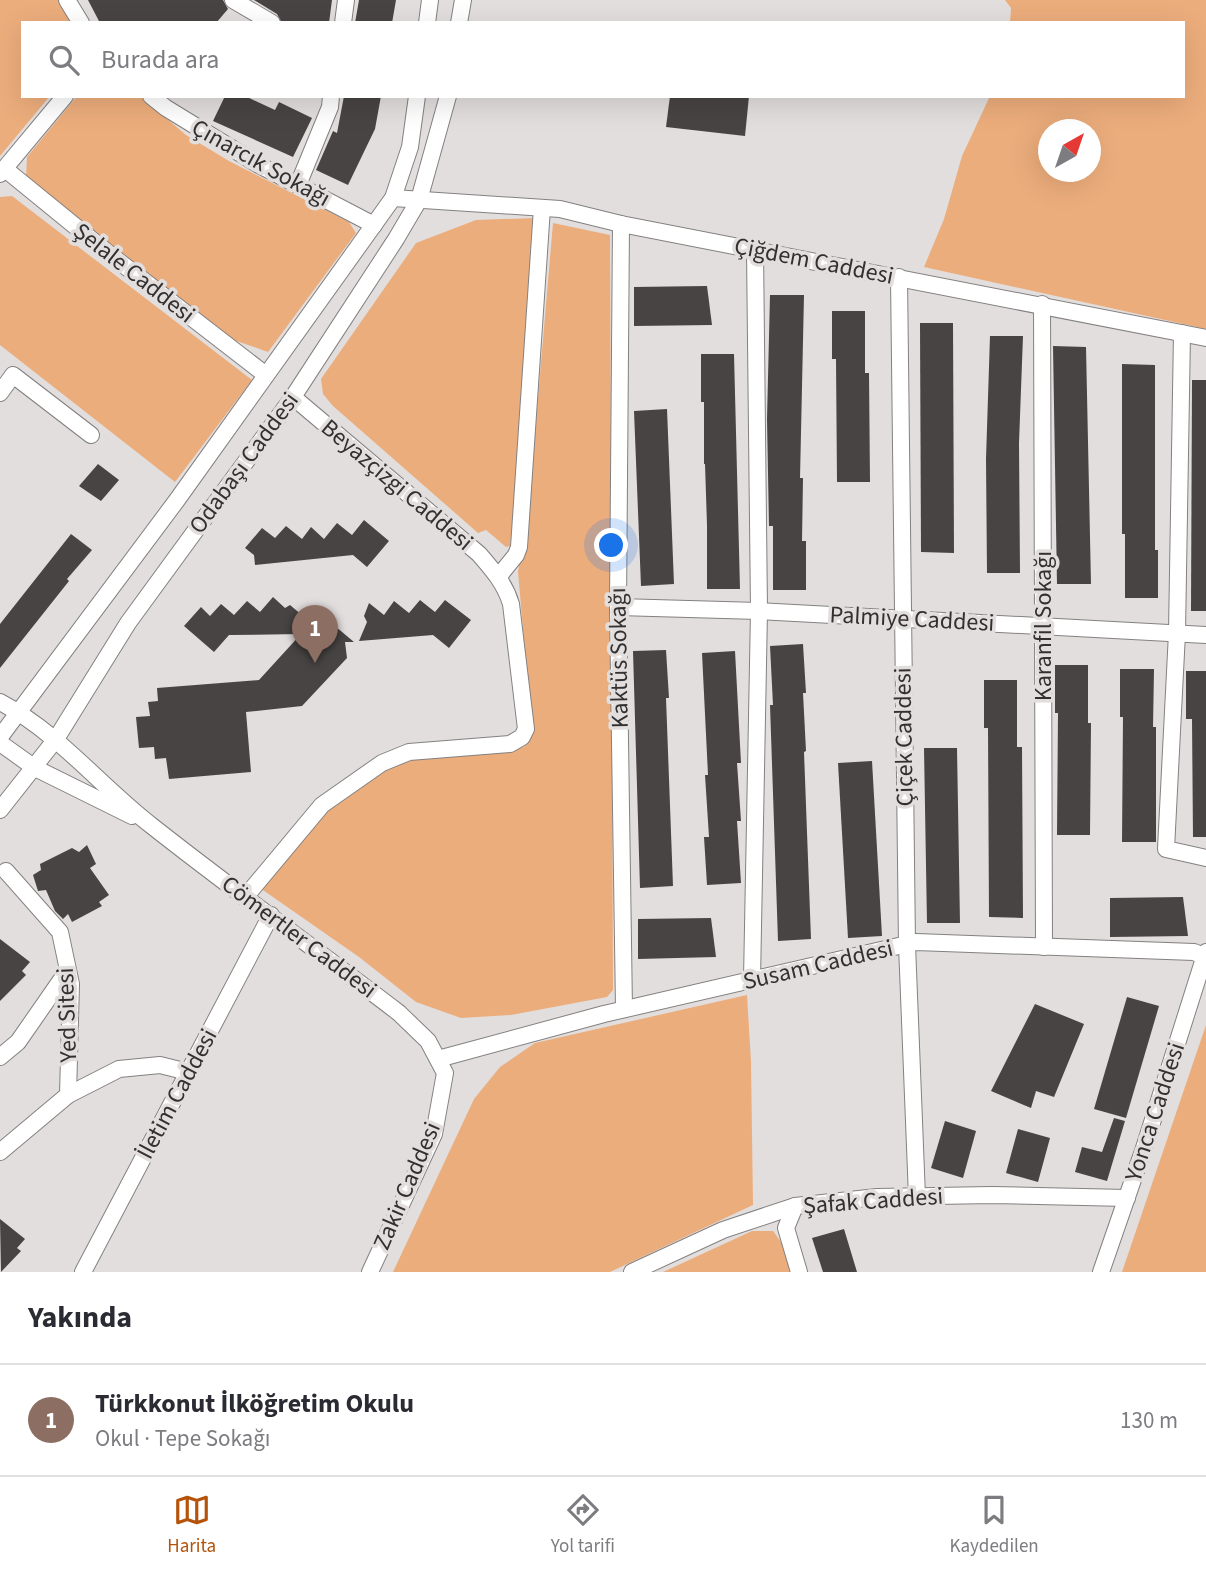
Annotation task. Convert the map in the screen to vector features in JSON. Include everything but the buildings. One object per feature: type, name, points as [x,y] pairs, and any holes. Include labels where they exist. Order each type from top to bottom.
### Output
[{"type":"street","points":[[66,0],[79,21]]},
{"type":"street","points":[[233,0],[269,21]]},
{"type":"street","points":[[343,21],[346,0]]},
{"type":"street","points":[[426,21],[430,0]]},
{"type":"street","points":[[459,21],[463,0]]},
{"type":"street","points":[[2,171],[63,98]]},
{"type":"street","name":"Çınarcık Sokağı","points":[[154,98],[237,151],[374,225]]},
{"type":"street","points":[[298,185],[330,107],[331,98]]},
{"type":"street","name":"Odabaşı Caddesi","points":[[0,737],[177,500],[393,198],[410,147],[417,98]]},
{"type":"street","name":"Odabaşı Caddesi","points":[[0,810],[56,739],[128,623],[293,397],[419,200],[447,98]]},
{"type":"street","name":"Şelale Caddesi","points":[[2,171],[266,375]]},
{"type":"street","name":"Çiğdem Caddesi","points":[[393,198],[559,209],[1206,338]]},
{"type":"street","points":[[246,896],[322,804],[382,763],[409,752],[510,744],[522,737],[526,729],[512,604],[499,576],[519,547],[542,208]]},
{"type":"street","name":"Kaktüs Sokağı","points":[[621,223],[618,607],[624,1009]]},
{"type":"street","points":[[751,980],[760,611],[755,250]]},
{"type":"street","name":"Çiçek Caddesi","points":[[898,277],[907,945],[916,1196]]},
{"type":"street","name":"Karanfil Sokağı","points":[[1042,304],[1044,947]]},
{"type":"street","points":[[1182,332],[1177,633],[1166,849],[1206,858]]},
{"type":"street","points":[[0,393],[13,375],[91,435]]},
{"type":"street","name":"Beyazçizgi Caddesi","points":[[293,397],[479,554],[499,576]]},
{"type":"street","name":"Palmiye Caddesi","points":[[618,607],[760,611],[1206,635]]},
{"type":"street","name":"Cömertler Caddesi","points":[[0,702],[19,712],[56,739],[150,825],[399,1013],[428,1041],[438,1059]]},
{"type":"street","name":"Cömertler Caddesi","points":[[0,743],[35,768],[150,825]]},
{"type":"street","name":"Yed Sitesi","points":[[6,871],[60,932],[71,984],[68,1096]]},
{"type":"street","name":"İletim Caddesi","points":[[83,1272],[271,915]]},
{"type":"street","name":"Susam Caddesi","points":[[438,1059],[624,1009],[916,942],[1194,952],[1205,955]]},
{"type":"street","name":"Yonca Caddesi","points":[[1101,1272],[1205,955]]},
{"type":"street","points":[[0,1057],[18,1042],[68,970]]},
{"type":"street","name":"Zakir Caddesi","points":[[370,1272],[434,1134],[445,1073],[438,1059]]},
{"type":"street","points":[[0,1152],[68,1096],[119,1069],[160,1065],[188,1072]]},
{"type":"street","name":"Şafak Caddesi","points":[[632,1272],[723,1230],[794,1206],[877,1197],[916,1196],[1127,1198]]},
{"type":"street","points":[[794,1206],[786,1228],[799,1272]]},
{"type":"shaded area","points":[[0,0],[58,0],[70,21],[21,21],[21,98],[48,98],[0,156]]},
{"type":"shaded area","points":[[1005,0],[1206,0],[1206,329],[924,267],[944,219],[962,156],[989,98],[1185,98],[1185,21],[1010,21],[1011,8]]},
{"type":"shaded area","points":[[75,98],[142,98],[186,135],[229,161],[349,222],[356,233],[268,352],[225,337],[26,177],[27,157]]},
{"type":"shaded area","points":[[12,196],[252,380],[175,482],[0,345],[0,197]]},
{"type":"shaded area","points":[[535,218],[520,452],[510,546],[506,547],[486,530],[478,533],[333,406],[323,394],[321,379],[416,243],[476,220]]},
{"type":"shaded area","points":[[553,223],[610,235],[613,990],[607,997],[511,1015],[461,1018],[416,1002],[359,957],[260,888],[330,807],[400,759],[524,747],[532,731],[518,572],[529,503]]},
{"type":"shaded area","points":[[747,995],[753,1205],[610,1272],[393,1272],[474,1099],[500,1067],[535,1043]]},
{"type":"shaded area","points":[[1206,1025],[1206,1272],[1122,1272]]},
{"type":"shaded area","points":[[752,1231],[773,1231],[784,1246],[791,1272],[663,1272]]},
{"type":"place","name":"Türkkonut İlköğretim Okulu","points":[[315,663]]}]
